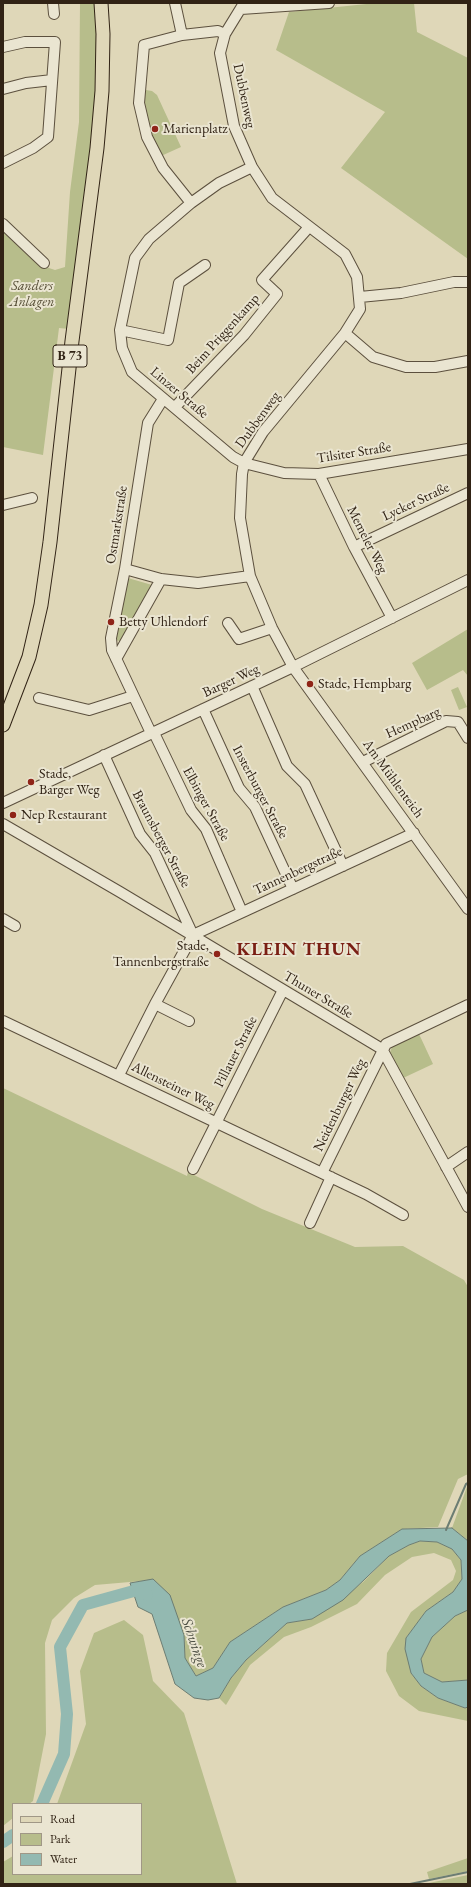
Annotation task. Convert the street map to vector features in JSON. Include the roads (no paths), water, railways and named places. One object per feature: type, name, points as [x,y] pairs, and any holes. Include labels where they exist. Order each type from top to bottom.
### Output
[{"type":"main road","name":"B 73","points":[[3,724],[29,657],[41,605],[50,542],[72,341],[97,148],[102,91],[102,3]]},
{"type":"street","points":[[53,3],[54,14]]},
{"type":"street","points":[[175,3],[182,35]]},
{"type":"street","points":[[242,6],[329,3]]},
{"type":"street","name":"Dubbenweg","points":[[242,6],[225,34],[220,53],[234,126],[252,167],[272,198],[345,254],[357,277],[360,298],[360,309],[345,333],[263,432],[244,463],[242,474],[240,518],[250,576],[272,628],[293,667]]},
{"type":"street","points":[[191,203],[163,168],[147,137],[139,103],[144,45],[182,35],[218,31],[225,34]]},
{"type":"street","points":[[3,47],[25,42],[55,42],[48,137],[27,151],[3,163]]},
{"type":"street","points":[[3,89],[26,83],[52,80]]},
{"type":"street","points":[[205,265],[179,283],[168,340],[120,330],[136,258],[149,239],[191,203],[219,183],[252,167]]},
{"type":"street","points":[[3,224],[44,263]]},
{"type":"street","name":"Beim Priggenkamp","points":[[175,407],[244,335],[277,294],[262,280],[309,226]]},
{"type":"street","points":[[360,298],[401,293],[454,282],[468,282]]},
{"type":"street","name":"Linzer Straße","points":[[120,330],[122,348],[132,372],[233,457],[244,463]]},
{"type":"street","points":[[345,333],[373,357],[406,367],[435,367],[468,361]]},
{"type":"street","name":"Ostmarkstraße","points":[[151,733],[116,659],[111,638],[148,423],[164,399]]},
{"type":"street","name":"Tilsiter Straße","points":[[244,463],[284,473],[319,474],[468,449]]},
{"type":"street","name":"Memeler Weg","points":[[319,474],[354,547],[392,618]]},
{"type":"street","name":"Lycker Straße","points":[[354,547],[468,493]]},
{"type":"street","points":[[3,506],[32,498]]},
{"type":"street","points":[[124,569],[161,579],[198,583],[250,576]]},
{"type":"street","points":[[116,659],[161,579]]},
{"type":"street","name":"Barger Weg","points":[[3,803],[293,667],[468,580]]},
{"type":"street","points":[[228,622],[239,639],[272,628]]},
{"type":"street","name":"Am Mühlenteich","points":[[293,667],[468,909]]},
{"type":"street","points":[[252,686],[287,766],[305,784],[343,866]]},
{"type":"street","points":[[38,698],[89,710],[133,696]]},
{"type":"street","name":"Insterburger Straße","points":[[203,709],[239,788],[255,807],[293,889]]},
{"type":"street","name":"Hempbarg","points":[[363,762],[446,721],[458,722],[468,738]]},
{"type":"street","name":"Elbinger Straße","points":[[151,733],[155,735],[191,810],[206,829],[242,912]]},
{"type":"street","name":"Braunsberger Straße","points":[[104,755],[140,834],[155,853],[193,935]]},
{"type":"street","name":"Thuner Straße","points":[[3,824],[193,935],[382,1049]]},
{"type":"street","name":"Tannenbergstraße","points":[[193,935],[414,833]]},
{"type":"street","points":[[3,919],[16,926]]},
{"type":"street","points":[[119,1075],[155,1004],[193,935]]},
{"type":"street","name":"Pillauer Straße","points":[[193,1169],[283,990]]},
{"type":"street","points":[[155,1004],[189,1021]]},
{"type":"street","points":[[468,1005],[386,1044],[382,1049],[468,1207]]},
{"type":"street","name":"Allensteiner Weg","points":[[3,1021],[327,1175],[366,1194],[403,1215]]},
{"type":"street","name":"Neidenburger Weg","points":[[327,1175],[382,1049]]},
{"type":"street","points":[[446,1167],[468,1152]]},
{"type":"street","points":[[310,1223],[327,1175]]},
{"type":"water","points":[[452,1528],[468,1541],[468,1610],[455,1616],[432,1637],[421,1659],[424,1673],[442,1682],[468,1680],[468,1707],[465,1708],[438,1698],[421,1686],[411,1673],[405,1649],[406,1638],[426,1611],[453,1592],[462,1579],[461,1560],[452,1549],[437,1542],[420,1541],[409,1545],[389,1556],[343,1600],[312,1619],[287,1623],[246,1660],[231,1678],[219,1698],[208,1700],[194,1698],[175,1684],[152,1614],[138,1607],[130,1583],[153,1579],[170,1595],[184,1635],[185,1658],[196,1676],[213,1668],[230,1642],[283,1607],[326,1590],[340,1580],[360,1556],[402,1529]]},
{"type":"waterway","points":[[446,1530],[466,1484],[468,1483]]},
{"type":"waterway","name":"Schwinge","points":[[42,1803],[64,1754],[67,1714],[60,1647],[83,1605],[141,1589],[147,1595]]},
{"type":"waterway","name":"Schwinge","points":[[3,1842],[12,1836]]},
{"type":"waterway","points":[[410,1884],[468,1872]]},
{"type":"place","name":"Marienplatz","points":[[155,129]]},
{"type":"place","name":"Betty Uhlendorf","points":[[111,622]]},
{"type":"place","name":"Stade, Hempbarg","points":[[310,684]]},
{"type":"place","name":"Stade, Barger Weg","points":[[31,782]]},
{"type":"place","name":"Nep Restaurant","points":[[13,815]]},
{"type":"place","name":"Stade, Tannenbergstraße","points":[[217,954]]},
{"type":"district","name":"KLEIN THUN","points":[[299,950]]},
{"type":"park label","name":"Sanders Anlagen","points":[[32,294]]}]
